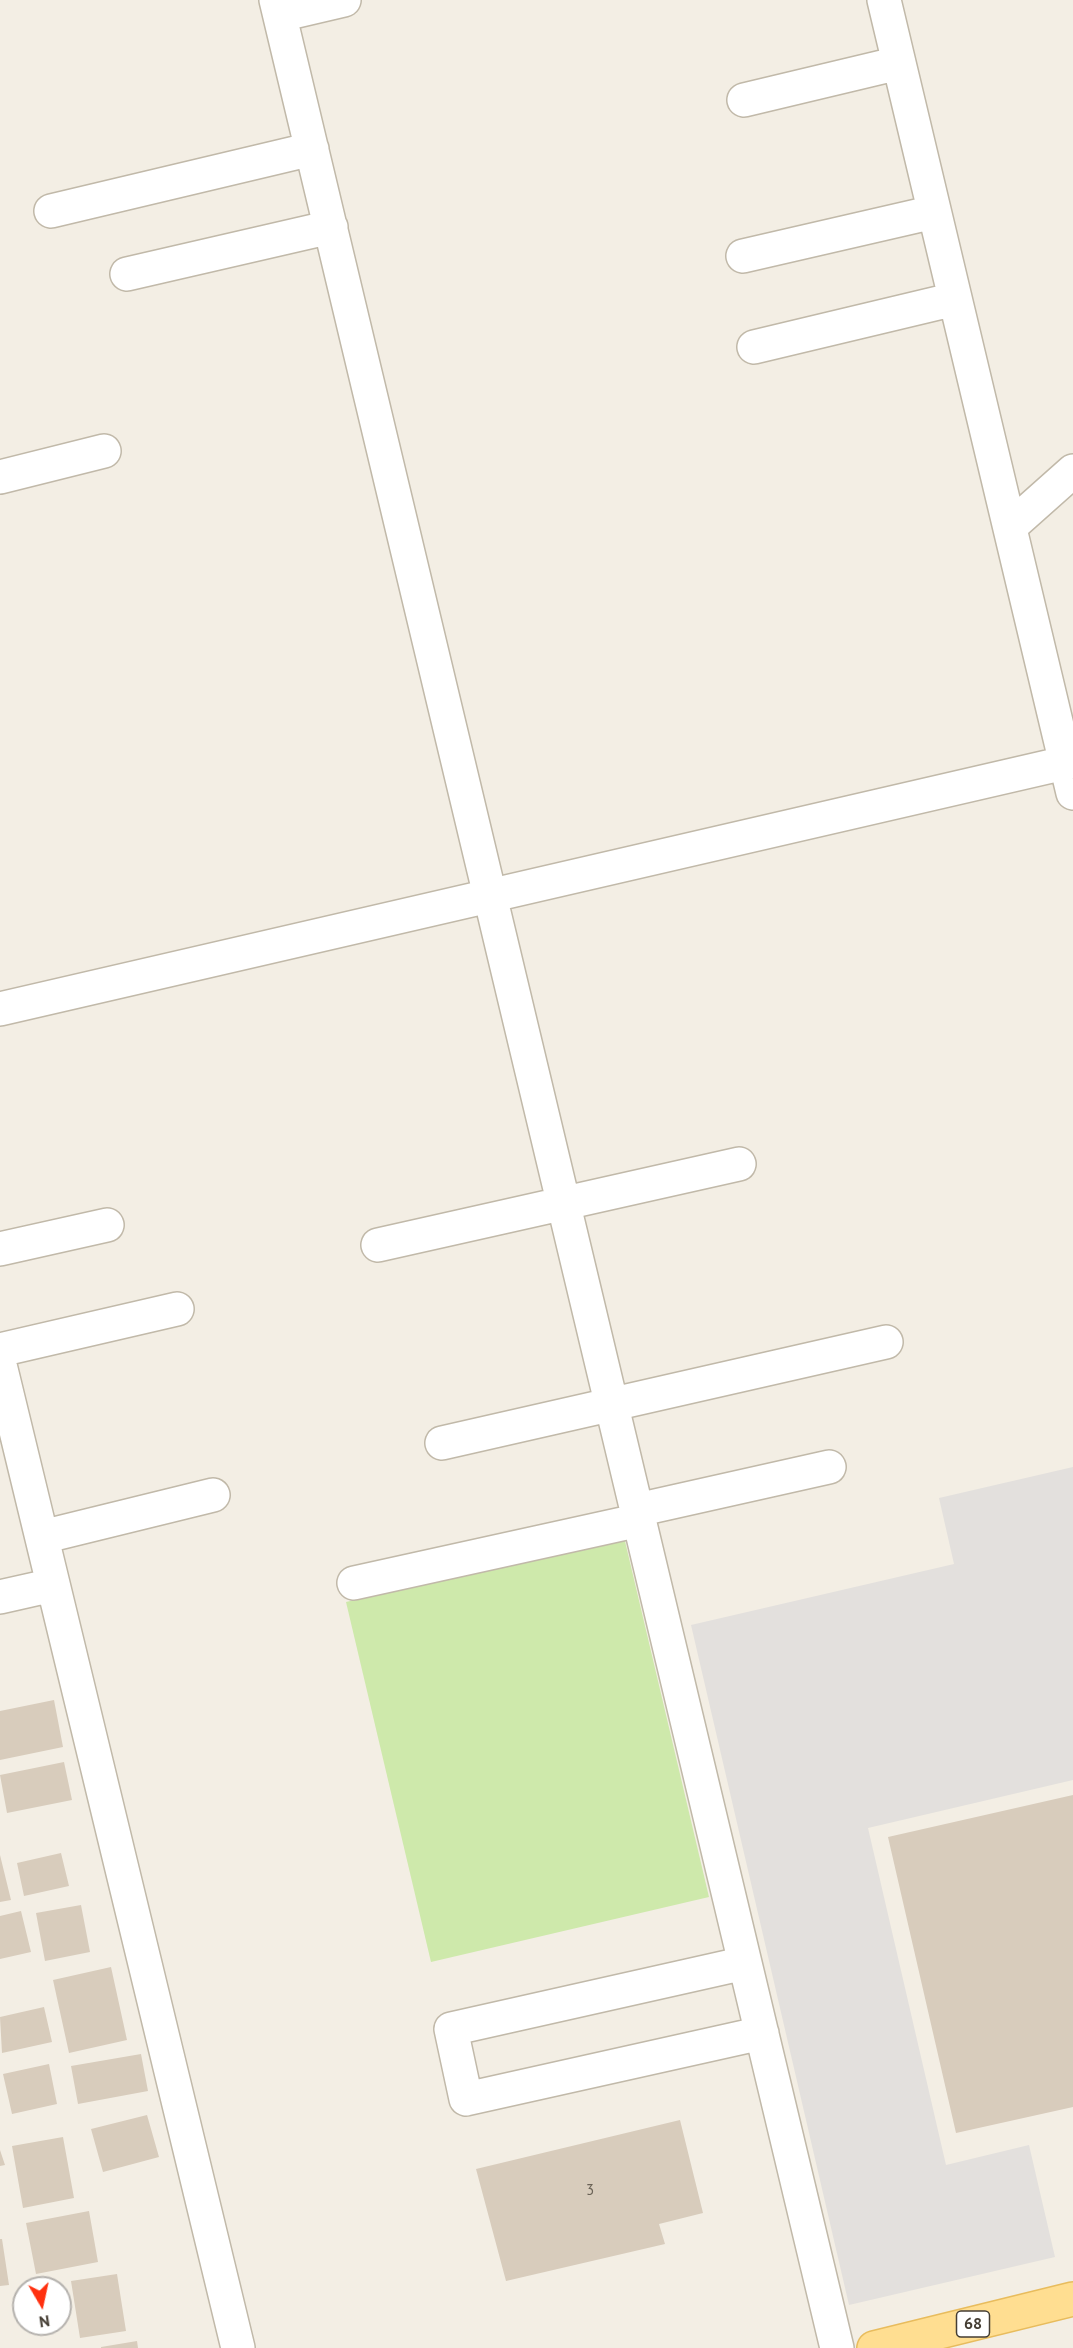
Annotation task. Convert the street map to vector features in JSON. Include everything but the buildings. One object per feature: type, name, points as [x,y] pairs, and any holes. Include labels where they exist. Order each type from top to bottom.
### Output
[{"type":"main road","name":"68","points":[[874,2348],[1073,2299]]},
{"type":"street","points":[[344,0],[278,8],[837,2348]]},
{"type":"street","points":[[0,1009],[491,896],[1071,772],[884,0]]},
{"type":"street","points":[[744,100],[898,63]]},
{"type":"street","points":[[51,211],[312,149]]},
{"type":"street","points":[[743,256],[934,212]]},
{"type":"street","points":[[127,274],[331,227]]},
{"type":"street","points":[[754,347],[955,299]]},
{"type":"street","points":[[0,477],[104,451]]},
{"type":"street","points":[[1010,527],[1073,471]]},
{"type":"street","points":[[378,1245],[739,1164]]},
{"type":"street","points":[[0,1249],[107,1225]]},
{"type":"street","points":[[0,1350],[177,1309]]},
{"type":"street","points":[[442,1443],[886,1342]]},
{"type":"street","points":[[0,1365],[8,1430],[42,1537],[238,2348]]},
{"type":"street","points":[[354,1583],[829,1467]]},
{"type":"street","points":[[42,1537],[213,1495]]},
{"type":"street","points":[[0,1597],[53,1585]]},
{"type":"street","points":[[745,1963],[452,2029],[466,2099],[762,2033]]},
{"type":"green space","points":[[624,1537],[709,1897],[431,1962],[346,1602]]},
{"type":"shaded area","points":[[1073,1467],[1073,1780],[868,1828],[946,2165],[1029,2145],[1055,2257],[849,2305],[691,1625],[954,1564],[939,1498]]}]
